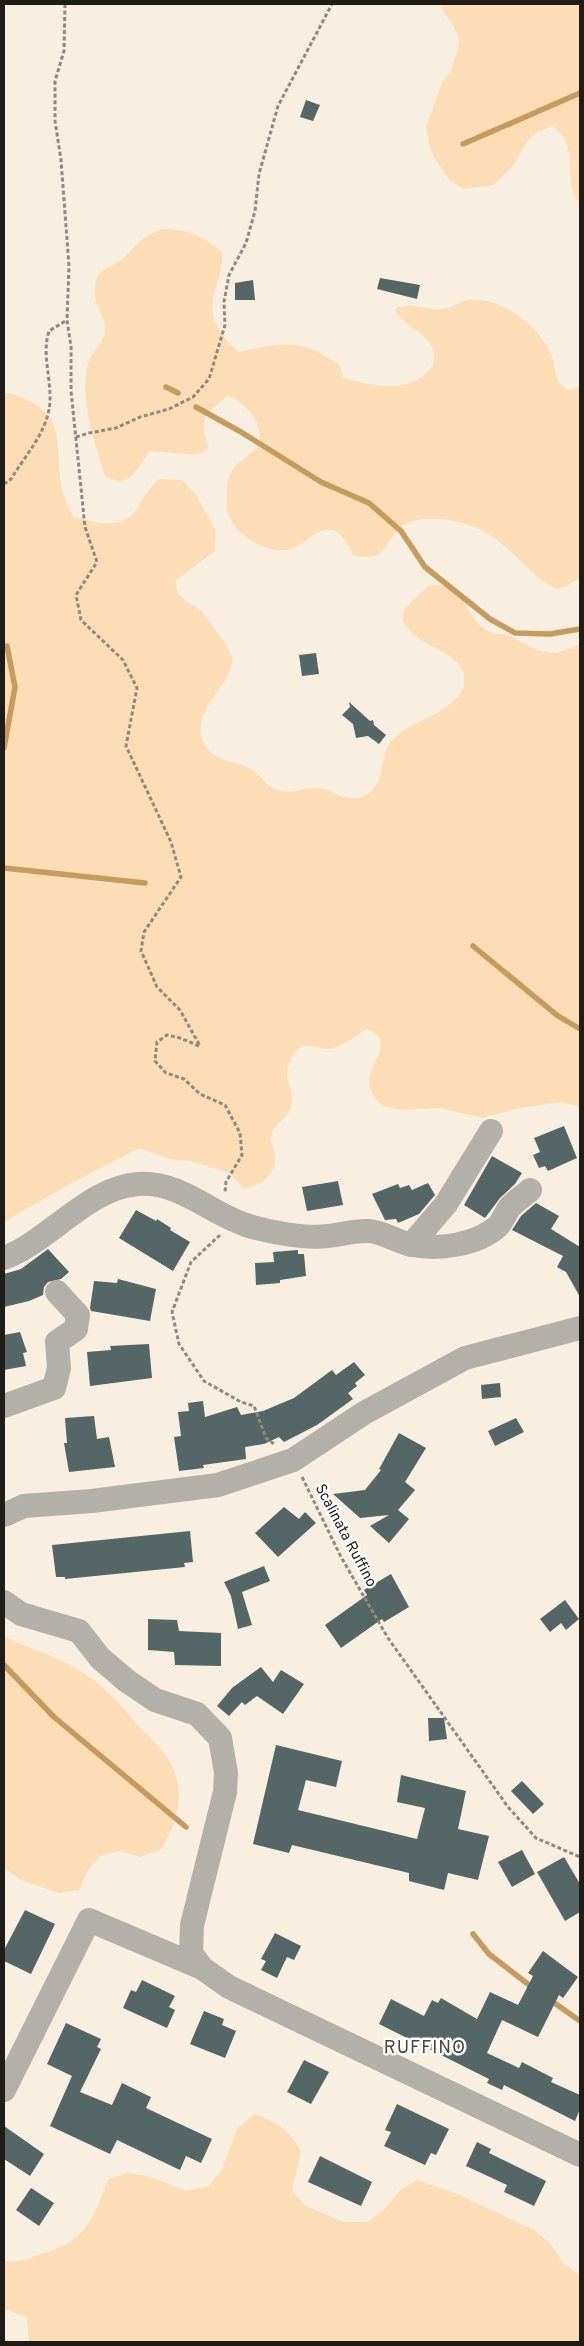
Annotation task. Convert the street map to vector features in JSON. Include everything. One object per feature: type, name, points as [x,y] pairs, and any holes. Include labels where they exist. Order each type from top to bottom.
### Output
[{"type":"street","points":[[411,1245],[446,1204],[491,1131]]},
{"type":"street","points":[[4,1258],[74,1215],[92,1201],[112,1190],[138,1184],[162,1186],[189,1195],[224,1216],[246,1225],[292,1234],[327,1237],[348,1231],[371,1230],[411,1245],[438,1248],[488,1234],[500,1224],[510,1207],[530,1190]]},
{"type":"street","points":[[4,1406],[10,1402],[54,1388],[59,1368],[57,1342],[76,1329],[78,1315],[58,1292]]},
{"type":"street","points":[[4,1515],[24,1506],[92,1501],[218,1485],[293,1460],[364,1413],[465,1358],[580,1328]]},
{"type":"street","points":[[4,1602],[21,1614],[79,1631],[100,1658],[127,1681],[155,1700],[197,1714],[220,1738],[226,1773],[225,1792],[192,1924],[191,1953],[202,1968]]},
{"type":"street","points":[[4,2090],[89,1920],[202,1968],[228,1987],[580,2155]]},
{"type":"path","points":[[66,4],[64,50],[55,81],[55,121],[61,160],[69,266],[67,320],[71,347],[71,391],[76,438],[89,433],[116,428],[140,417],[169,409],[193,396],[210,379],[225,325],[224,302],[229,276],[246,243],[253,219],[260,174],[278,106],[332,4]]},
{"type":"path","points":[[4,484],[11,480],[40,437],[51,398],[45,344],[49,331],[67,320]]},
{"type":"path","name":"Scalinata Ruffino","points":[[76,438],[85,527],[97,562],[76,595],[81,620],[123,660],[137,688],[126,746],[171,842],[181,877],[144,932],[141,951],[158,987],[180,1010],[200,1046],[167,1035],[157,1042],[155,1061],[166,1073],[184,1079],[200,1094],[225,1105],[240,1133],[242,1155],[226,1182],[221,1234],[191,1262],[172,1312],[179,1344],[204,1381],[241,1402],[254,1406],[266,1438],[293,1460],[341,1557],[388,1638],[508,1807],[536,1838],[580,1857]]},
{"type":"shaded area","points":[[440,4],[580,4],[580,203],[572,188],[567,146],[563,137],[553,126],[539,131],[528,140],[514,164],[494,185],[464,189],[450,181],[434,157],[426,127],[442,83],[451,71],[460,41]]},
{"type":"shaded area","points":[[162,229],[179,230],[194,234],[222,252],[221,269],[212,303],[213,311],[222,334],[239,352],[268,346],[303,346],[315,350],[340,366],[343,378],[377,385],[401,385],[422,377],[432,367],[434,356],[428,341],[403,320],[395,309],[413,306],[443,309],[468,300],[481,300],[505,308],[528,323],[545,343],[553,360],[555,373],[562,385],[568,390],[580,387],[580,578],[565,587],[555,589],[533,573],[493,537],[469,525],[443,519],[423,519],[406,524],[399,529],[382,551],[371,557],[354,555],[342,537],[332,530],[314,534],[298,546],[287,550],[278,550],[259,545],[235,527],[227,510],[227,488],[230,475],[242,460],[259,446],[260,437],[257,422],[253,416],[228,395],[205,415],[204,432],[209,448],[197,455],[150,451],[132,476],[119,482],[105,476],[89,420],[85,391],[88,364],[105,330],[104,321],[95,298],[95,285],[99,274],[103,270],[123,258],[144,238]]},
{"type":"shaded area","points":[[4,393],[14,394],[29,401],[41,409],[49,418],[57,438],[63,492],[73,517],[100,523],[124,520],[132,515],[147,492],[159,479],[182,480],[196,495],[216,531],[215,551],[175,581],[176,588],[183,599],[203,613],[232,656],[227,676],[206,709],[201,721],[201,733],[205,745],[214,755],[251,769],[273,788],[288,792],[318,788],[348,798],[358,798],[367,795],[377,784],[385,753],[394,739],[409,727],[441,710],[459,695],[464,686],[464,675],[460,666],[454,659],[417,637],[408,629],[402,619],[405,608],[429,585],[441,585],[457,593],[476,621],[489,631],[514,638],[549,653],[561,652],[580,644],[580,1107],[561,1102],[520,1108],[482,1118],[441,1108],[400,1110],[381,1105],[372,1093],[369,1084],[372,1069],[381,1047],[380,1041],[376,1035],[367,1029],[335,1048],[325,1049],[307,1046],[295,1053],[290,1061],[287,1074],[292,1097],[291,1109],[271,1135],[275,1164],[270,1175],[261,1183],[243,1188],[230,1173],[190,1161],[168,1159],[140,1148],[70,1184],[4,1222]]},
{"type":"shaded area","points":[[4,1636],[68,1664],[102,1687],[164,1753],[177,1781],[179,1793],[176,1816],[167,1839],[160,1850],[140,1857],[119,1851],[100,1856],[87,1871],[79,1890],[59,1893],[21,1880],[4,1868]]},
{"type":"shaded area","points":[[255,2114],[287,2132],[301,2152],[292,2191],[306,2206],[344,2222],[367,2222],[385,2209],[399,2191],[417,2180],[455,2193],[534,2230],[551,2244],[562,2262],[580,2276],[580,2342],[29,2342],[27,2317],[4,2309],[4,2261],[18,2261],[58,2248],[79,2235],[92,2218],[108,2179],[128,2173],[148,2176],[186,2191],[209,2186],[223,2168],[237,2128]]},
{"type":"building","points":[[306,100],[320,105],[313,121],[300,117]]},
{"type":"building","points":[[380,278],[420,285],[417,299],[377,289]]},
{"type":"building","points":[[253,280],[255,300],[235,300],[235,283]]},
{"type":"building","points":[[316,653],[319,674],[302,676],[299,655]]},
{"type":"building","points":[[349,702],[370,721],[373,720],[374,725],[386,735],[379,744],[368,736],[356,738],[353,724],[342,715],[350,707]]},
{"type":"building","points":[[564,1126],[577,1158],[548,1171],[545,1166],[539,1168],[533,1155],[540,1152],[534,1138]]},
{"type":"building","points":[[492,1156],[522,1173],[515,1184],[500,1198],[485,1218],[464,1205]]},
{"type":"building","points":[[338,1181],[343,1205],[307,1211],[302,1187]]},
{"type":"building","points":[[428,1183],[435,1195],[419,1214],[398,1223],[396,1219],[385,1220],[372,1194],[398,1184],[400,1188],[409,1185],[412,1190]]},
{"type":"building","points":[[536,1203],[559,1216],[551,1229],[580,1247],[580,1297],[566,1272],[557,1267],[563,1256],[512,1230],[521,1216]]},
{"type":"building","points":[[136,1210],[156,1221],[157,1219],[171,1228],[170,1230],[190,1242],[173,1271],[119,1238]]},
{"type":"building","points":[[48,1249],[69,1272],[61,1279],[48,1282],[44,1287],[43,1295],[29,1301],[4,1307],[4,1274],[21,1269]]},
{"type":"building","points":[[298,1250],[298,1254],[304,1254],[306,1276],[280,1280],[280,1283],[256,1285],[255,1263],[274,1262],[273,1252]]},
{"type":"building","points":[[118,1279],[156,1289],[150,1321],[91,1311],[94,1281],[117,1283]]},
{"type":"building","points":[[20,1332],[27,1352],[23,1353],[26,1366],[4,1370],[4,1335]]},
{"type":"building","points":[[149,1344],[152,1378],[90,1386],[87,1352],[111,1350],[110,1346]]},
{"type":"building","points":[[354,1362],[365,1375],[355,1383],[357,1386],[348,1393],[353,1399],[317,1425],[284,1442],[279,1437],[264,1444],[245,1447],[246,1459],[203,1465],[204,1468],[179,1471],[174,1437],[181,1436],[178,1412],[189,1411],[188,1403],[203,1401],[205,1417],[237,1407],[241,1415],[263,1411],[294,1398],[332,1370],[336,1375]]},
{"type":"building","points":[[500,1383],[501,1397],[482,1399],[481,1385]]},
{"type":"building","points":[[94,1416],[97,1439],[109,1437],[115,1467],[69,1472],[64,1443],[67,1443],[65,1418]]},
{"type":"building","points":[[516,1418],[524,1432],[495,1446],[488,1431]]},
{"type":"building","points":[[399,1433],[426,1448],[405,1482],[415,1490],[398,1510],[409,1519],[389,1543],[370,1526],[389,1515],[360,1518],[333,1494],[365,1490],[381,1470],[379,1469]]},
{"type":"building","points":[[284,1507],[299,1519],[305,1512],[316,1523],[278,1557],[255,1533]]},
{"type":"building","points":[[190,1531],[193,1562],[184,1563],[185,1567],[65,1579],[65,1577],[56,1577],[52,1545]]},
{"type":"building","points":[[264,1566],[270,1581],[242,1592],[252,1625],[238,1629],[231,1596],[224,1582]]},
{"type":"building","points":[[391,1574],[409,1607],[384,1622],[382,1619],[341,1648],[325,1625],[367,1595],[364,1590]]},
{"type":"building","points":[[565,1600],[579,1619],[566,1630],[561,1623],[550,1632],[540,1619]]},
{"type":"building","points":[[148,1619],[177,1620],[179,1631],[221,1633],[221,1666],[175,1665],[174,1652],[148,1650]]},
{"type":"building","points":[[261,1667],[273,1682],[281,1670],[304,1684],[283,1714],[257,1696],[245,1705],[242,1702],[229,1716],[217,1706],[232,1688]]},
{"type":"building","points":[[428,1718],[444,1718],[447,1739],[429,1741]]},
{"type":"building","points":[[276,1745],[342,1761],[336,1787],[306,1780],[298,1810],[417,1839],[425,1808],[397,1802],[401,1775],[466,1791],[458,1829],[489,1836],[478,1880],[448,1873],[444,1890],[409,1881],[409,1873],[292,1845],[289,1853],[253,1844]]},
{"type":"building","points":[[522,1781],[544,1804],[533,1814],[511,1791]]},
{"type":"building","points":[[522,1850],[535,1874],[512,1887],[498,1862]]},
{"type":"building","points":[[564,1857],[580,1884],[580,1912],[565,1921],[537,1872]]},
{"type":"building","points":[[25,1910],[55,1924],[31,1974],[4,1961],[4,1950]]},
{"type":"building","points":[[275,1933],[301,1946],[294,1960],[287,1957],[277,1978],[261,1970],[266,1961],[261,1959]]},
{"type":"building","points":[[543,1951],[578,1977],[563,1998],[559,1995],[538,2037],[502,2020],[487,2053],[519,2068],[522,2062],[553,2078],[551,2082],[580,2095],[580,2109],[575,2121],[504,2085],[502,2090],[487,2083],[489,2079],[379,2024],[391,1999],[424,2016],[432,2000],[438,2003],[441,1998],[477,2019],[490,1992],[518,2005],[533,1976],[528,1973]]},
{"type":"building","points":[[142,1980],[175,1996],[169,2007],[175,2010],[167,2028],[123,2008],[131,1990],[136,1992]]},
{"type":"building","points":[[204,2011],[224,2019],[222,2025],[236,2031],[225,2058],[190,2044]]},
{"type":"building","points":[[66,2023],[101,2039],[97,2047],[101,2049],[80,2092],[112,2105],[122,2083],[151,2097],[146,2108],[212,2139],[201,2163],[186,2156],[180,2170],[117,2140],[110,2154],[50,2126],[72,2076],[47,2064]]},
{"type":"building","points":[[304,2060],[329,2072],[311,2104],[287,2092]]},
{"type":"building","points":[[397,2104],[449,2129],[436,2155],[431,2153],[425,2165],[384,2146],[391,2132],[385,2130]]},
{"type":"building","points":[[4,2126],[44,2154],[30,2176],[4,2159]]},
{"type":"building","points":[[477,2142],[491,2149],[489,2153],[546,2181],[534,2206],[504,2192],[507,2185],[466,2166]]},
{"type":"building","points":[[320,2156],[372,2182],[361,2206],[308,2182]]},
{"type":"building","points":[[31,2188],[54,2203],[39,2226],[16,2210]]},
{"type":"waterway","points":[[463,144],[580,93]]},
{"type":"waterway","points":[[166,387],[178,393]]},
{"type":"waterway","points":[[196,407],[241,432],[321,482],[369,503],[401,531],[425,567],[490,619],[515,633],[550,634],[580,629]]},
{"type":"waterway","points":[[4,748],[15,687],[7,646]]},
{"type":"waterway","points":[[4,868],[145,883]]},
{"type":"waterway","points":[[473,946],[558,1016],[580,1029]]},
{"type":"waterway","points":[[4,1665],[54,1717],[186,1827]]},
{"type":"waterway","points":[[473,1934],[489,1954],[533,1988]]},
{"type":"waterway","points":[[549,1999],[580,2021]]},
{"type":"district","name":"RUFFINO","points":[[425,2048]]}]
